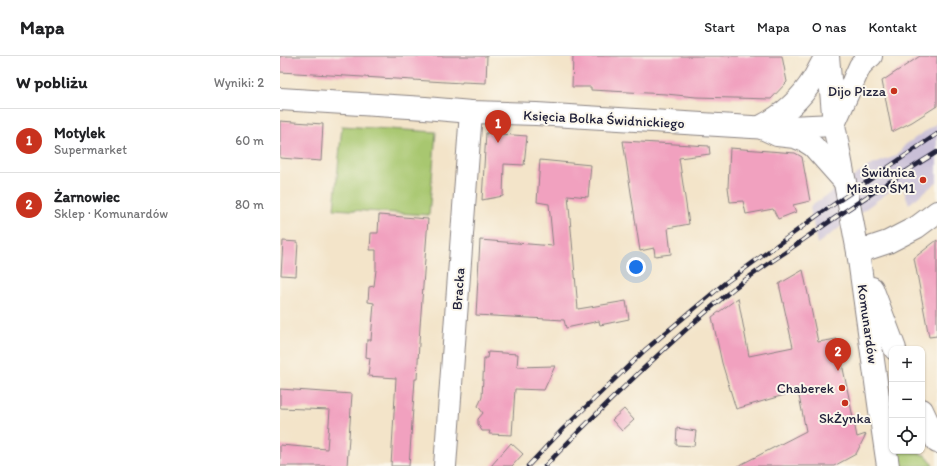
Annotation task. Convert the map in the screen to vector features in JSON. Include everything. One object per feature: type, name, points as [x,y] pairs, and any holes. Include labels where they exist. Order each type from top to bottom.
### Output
[{"type":"street","points":[[766,124],[786,110],[803,93],[827,56]]},
{"type":"street","name":"Komunardów","points":[[827,56],[834,125],[858,252],[886,422],[888,466]]},
{"type":"street","points":[[834,125],[860,66],[871,56]]},
{"type":"street","name":"Księcia Bolka Świdnickiego","points":[[280,99],[471,112],[766,124],[777,135],[795,137],[813,146],[845,182]]},
{"type":"street","name":"Bracka","points":[[445,466],[471,112]]},
{"type":"street","name":"Księcia Bolka Świdnickiego","points":[[766,124],[768,128],[834,125]]},
{"type":"street","points":[[858,252],[888,242],[917,227],[937,212]]},
{"type":"street","name":"Komunardów","points":[[858,252],[894,346]]},
{"type":"street","points":[[925,416],[937,442]]},
{"type":"street","points":[[925,446],[937,445]]},
{"type":"shaded area","points":[[937,123],[937,182],[909,204],[901,183],[817,244],[810,207],[869,166],[896,156],[905,145]]},
{"type":"green space","points":[[342,126],[436,132],[429,215],[334,209]]},
{"type":"green space","points":[[898,454],[920,454],[927,456],[933,466],[901,466]]},
{"type":"building","points":[[280,56],[487,56],[486,83],[462,83],[280,72]]},
{"type":"building","points":[[573,56],[782,56],[787,82],[771,99],[696,97],[591,90],[591,87],[572,87]]},
{"type":"building","points":[[920,56],[937,56],[937,106],[912,122],[892,132],[882,81]]},
{"type":"building","points":[[280,121],[323,124],[321,161],[280,158]]},
{"type":"building","points":[[486,133],[527,136],[524,165],[504,164],[503,196],[482,200]]},
{"type":"building","points":[[623,141],[709,146],[710,154],[679,158],[689,224],[668,228],[671,254],[655,256],[654,248],[640,251]]},
{"type":"building","points":[[730,148],[795,153],[802,157],[810,201],[793,205],[796,212],[778,219],[773,209],[746,214],[743,201],[730,202],[728,187]]},
{"type":"building","points":[[540,160],[591,165],[588,197],[568,195],[578,309],[626,301],[629,319],[600,325],[599,321],[566,328],[564,320],[476,315],[480,240],[553,246],[549,204],[537,202]]},
{"type":"building","points":[[379,215],[428,219],[417,379],[415,379],[409,466],[391,466],[396,378],[368,376],[370,358],[366,357],[367,340],[371,340],[374,303],[368,302],[369,287],[374,286],[376,270],[376,250],[370,250],[371,233],[378,233]]},
{"type":"building","points":[[937,240],[937,336],[929,337],[914,258]]},
{"type":"building","points":[[283,241],[298,242],[296,276],[281,275]]},
{"type":"building","points":[[803,270],[818,342],[837,339],[857,437],[866,434],[856,454],[834,466],[738,466],[806,431],[798,391],[736,409],[722,363],[712,317],[738,298],[749,356],[793,347],[779,284]]},
{"type":"building","points":[[488,352],[518,354],[517,367],[555,366],[544,390],[515,389],[512,435],[489,434],[490,431],[482,431],[478,424],[478,419],[483,413],[478,406],[482,397],[484,358],[487,358]]},
{"type":"building","points":[[280,389],[352,394],[347,466],[280,466],[280,445],[327,449],[330,410],[280,408]]},
{"type":"building","points":[[624,409],[634,420],[622,431],[612,420]]},
{"type":"building","points":[[677,428],[696,431],[694,446],[676,445]]},
{"type":"building","points":[[511,443],[523,454],[512,466],[491,466]]},
{"type":"railway","points":[[528,466],[563,429],[645,350],[725,283],[821,213],[937,134]]},
{"type":"railway","points":[[545,466],[637,375],[684,331],[733,289],[881,187],[937,152]]},
{"type":"place","name":"Dijo Pizza","points":[[894,91]]},
{"type":"place","name":"Motylek","points":[[498,143]]},
{"type":"place","name":"Świdnica Miasto ŚM1","points":[[923,180]]},
{"type":"place","name":"Żarnowiec","points":[[838,371]]},
{"type":"place","name":"Chaberek","points":[[842,388]]},
{"type":"place","name":"SkŻynka","points":[[845,403]]}]
